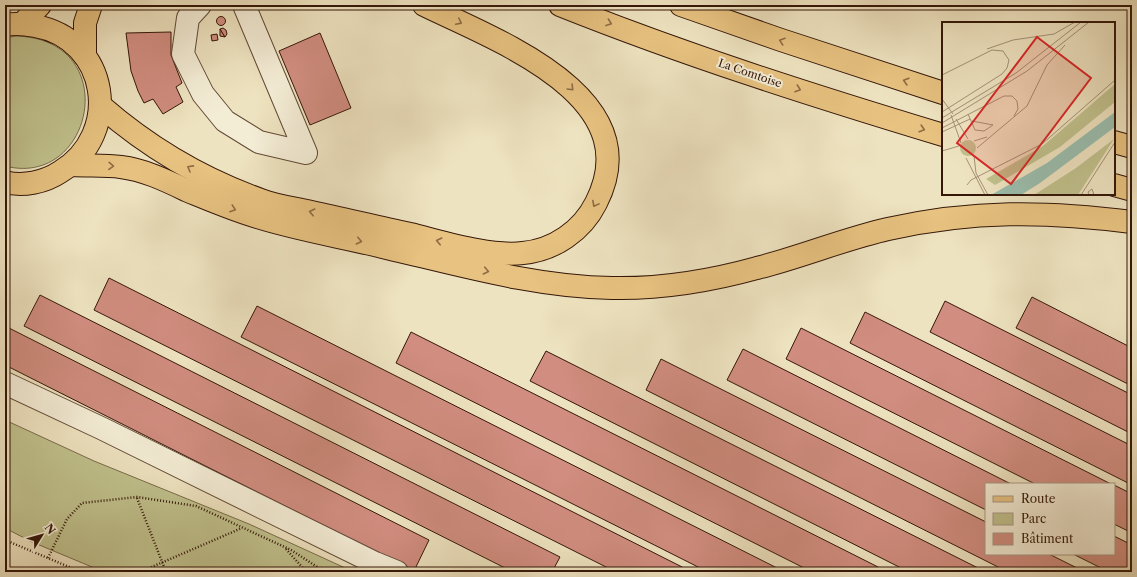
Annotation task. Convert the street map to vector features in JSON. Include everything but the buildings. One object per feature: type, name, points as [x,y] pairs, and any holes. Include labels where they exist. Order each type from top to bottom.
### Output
[{"type":"main road","points":[[14,24],[40,5]]},
{"type":"main road","points":[[85,56],[85,23],[91,5]]},
{"type":"main road","points":[[101,106],[120,124],[171,158],[212,181],[263,201],[462,246],[504,253],[536,251],[561,241],[584,221],[593,209],[604,184],[607,173],[607,149],[598,122],[579,95],[566,82],[549,70],[501,43],[424,5]]},
{"type":"main road","name":"La Comtoise","points":[[560,5],[687,51],[942,136]]},
{"type":"main road","points":[[681,5],[781,40],[942,92]]},
{"type":"main road","points":[[6,183],[30,183],[53,177],[72,165],[87,149],[97,128],[101,106],[99,88],[94,71],[85,56],[68,39],[46,28],[14,24]]},
{"type":"main road","points":[[1115,142],[1132,147]]},
{"type":"main road","points":[[72,165],[122,167],[153,175],[214,202],[256,217],[450,263],[544,281],[611,288],[661,287],[708,280],[758,268],[886,230],[946,218],[993,214],[1041,214],[1132,222]]},
{"type":"main road","points":[[1115,185],[1132,190]]},
{"type":"lane","points":[[200,5],[188,18],[183,54],[203,94],[224,121],[259,142],[306,153],[244,5]]},
{"type":"lane","points":[[5,384],[101,428],[368,560],[397,572]]},
{"type":"path","points":[[137,497],[166,572]]},
{"type":"path","points":[[48,558],[67,519],[82,503],[137,497],[196,506],[284,547],[325,572]]},
{"type":"path","points":[[140,572],[242,528]]},
{"type":"path","points":[[5,540],[81,572]]},
{"type":"path","points":[[284,547],[302,568],[303,572]]},
{"type":"green space","points":[[16,36],[50,43],[72,61],[83,85],[84,111],[76,136],[59,156],[35,167],[5,166],[5,38]]},
{"type":"green space","points":[[5,420],[94,461],[249,524],[354,572],[104,572],[32,542],[5,528]]}]
